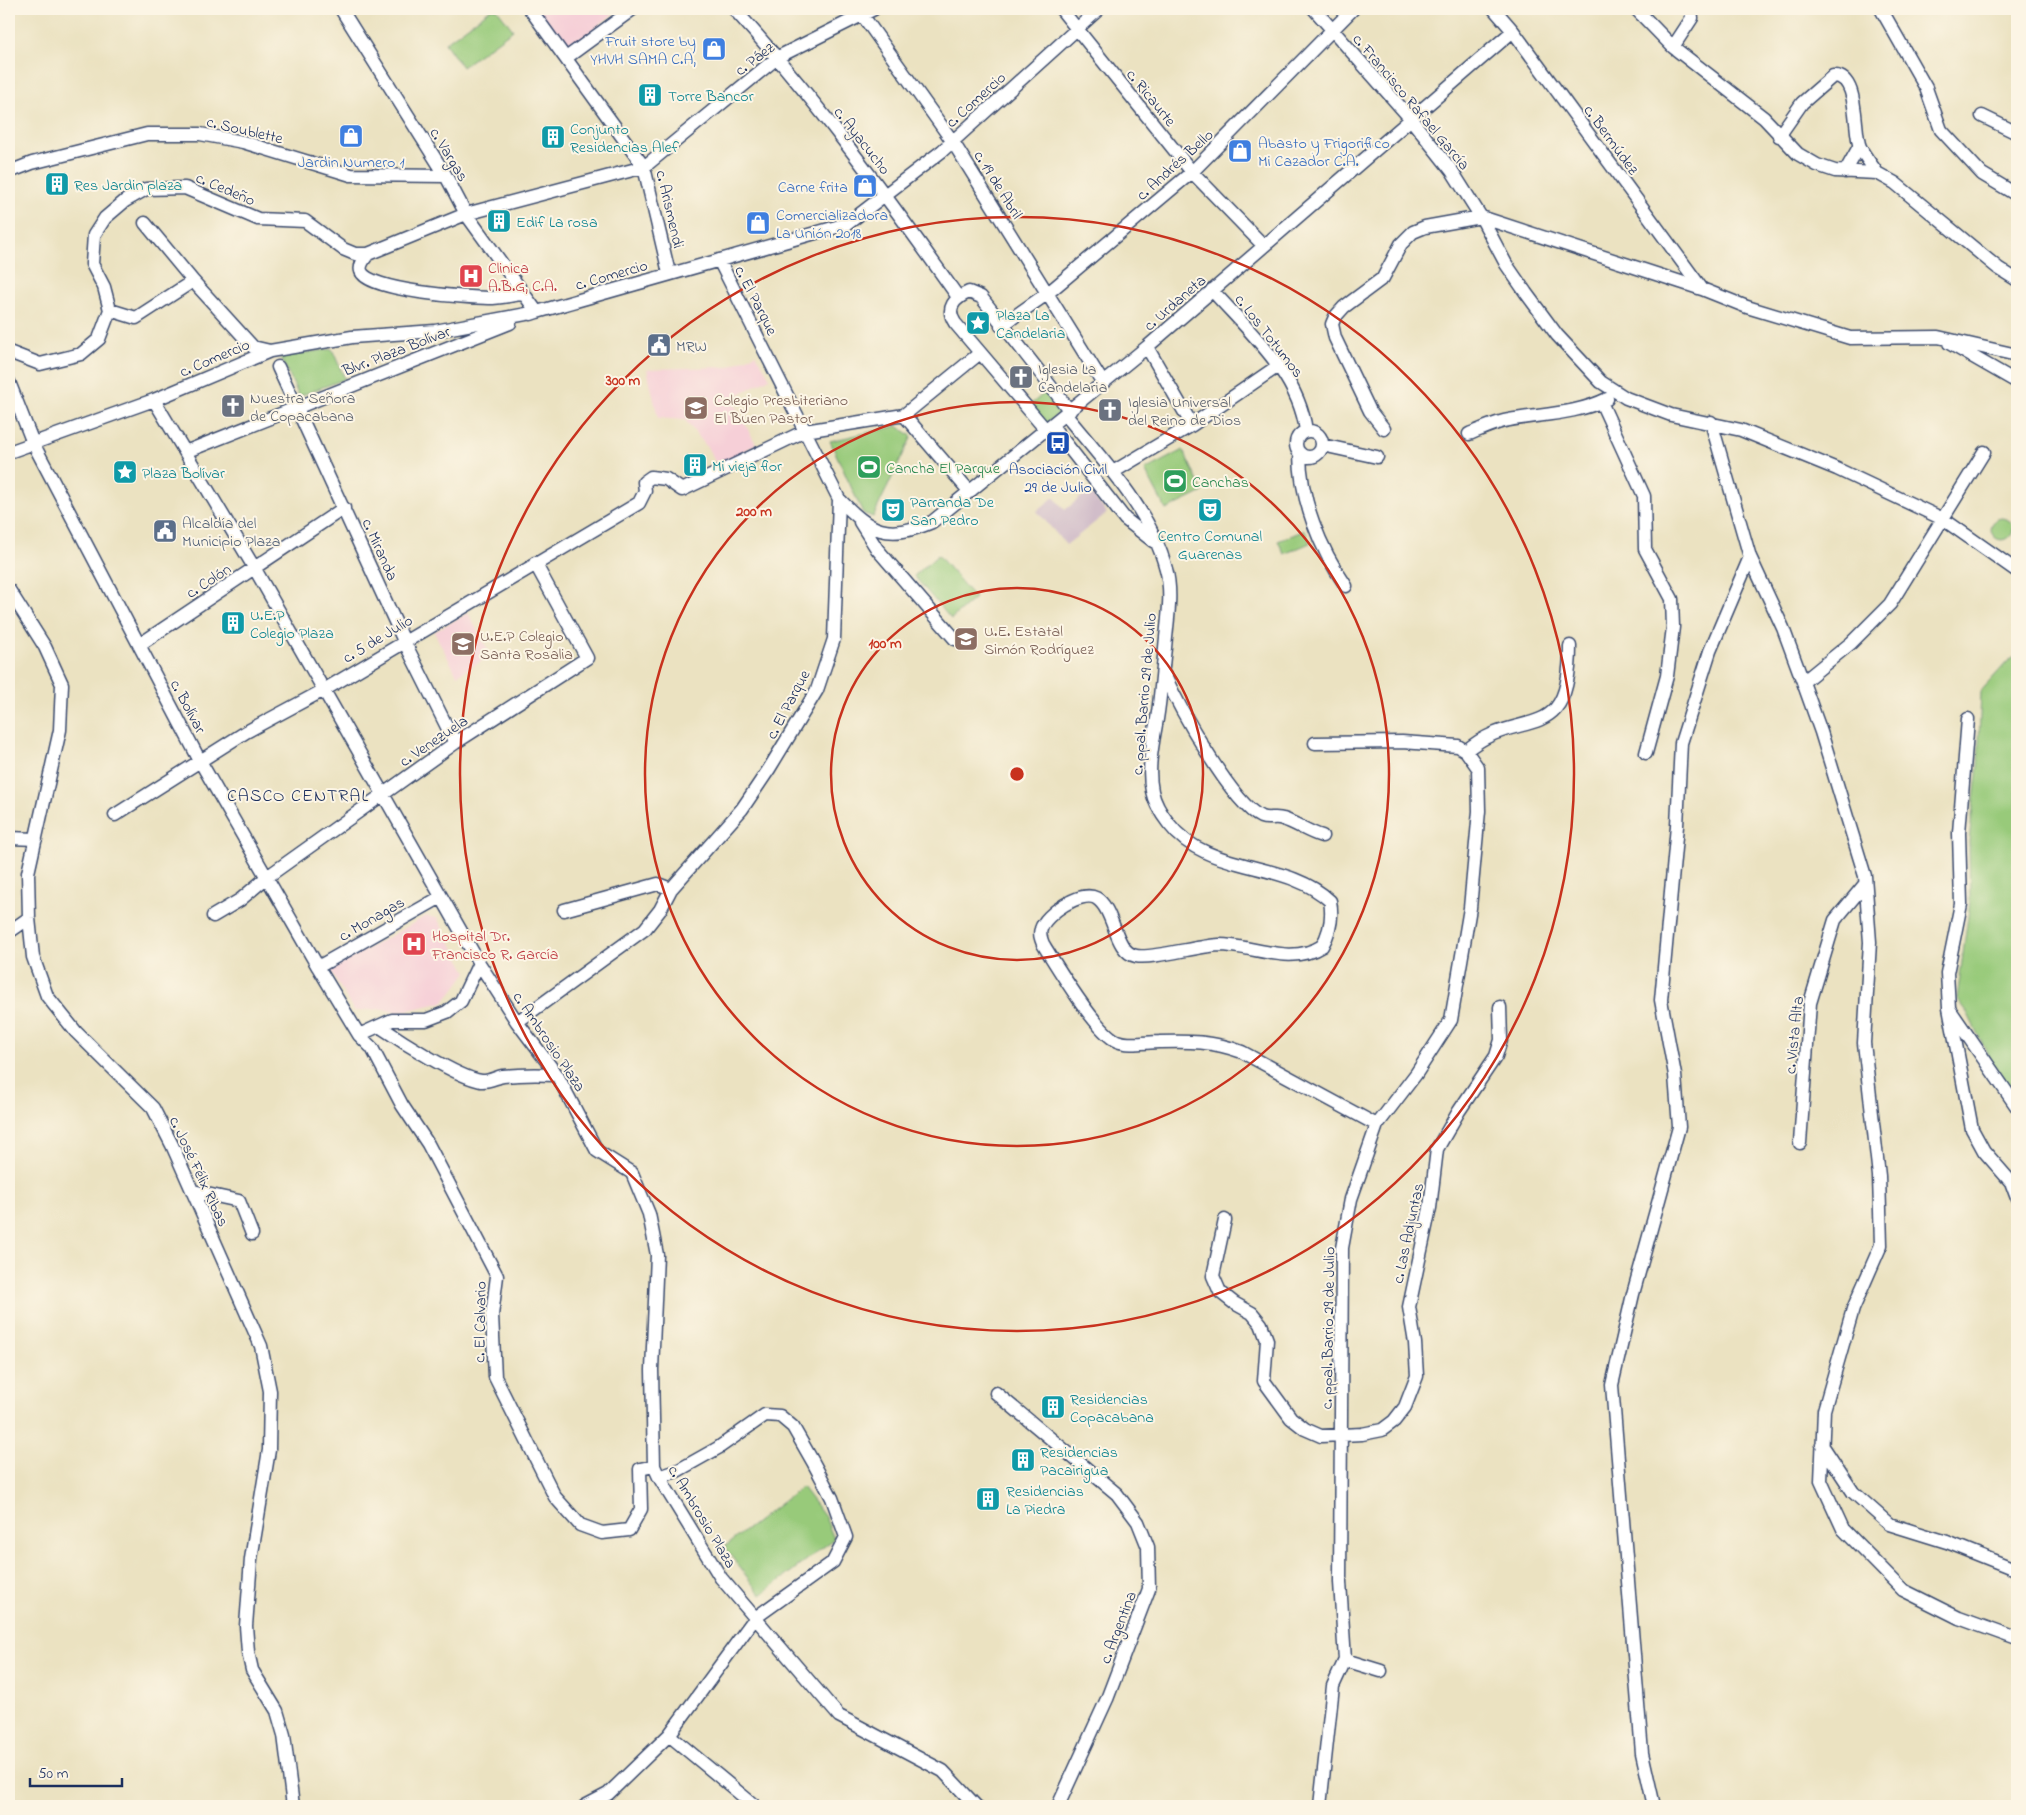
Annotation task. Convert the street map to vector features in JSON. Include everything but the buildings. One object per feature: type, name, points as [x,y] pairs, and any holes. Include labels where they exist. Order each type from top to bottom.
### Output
[{"type":"street","name":"c. Vargas","points":[[341,9],[446,176],[466,214],[537,312]]},
{"type":"street","name":"c. Arismendi","points":[[530,9],[644,167],[669,273]]},
{"type":"street","points":[[566,58],[634,9]]},
{"type":"street","name":"c. Ayacucho","points":[[734,9],[778,57],[886,195],[958,296]]},
{"type":"street","name":"c. Ricaurte","points":[[1061,9],[1192,172],[1263,245]]},
{"type":"street","name":"c. Comercio","points":[[9,452],[154,400],[270,351],[352,337],[435,331],[537,312],[847,224],[952,142],[1099,9]]},
{"type":"street","name":"c. Francisco Rafael García","points":[[1314,9],[1410,118],[1452,171],[1481,217],[1506,264],[1557,334],[1601,382],[1626,398],[1671,415],[1742,430],[1837,469],[1943,519],[2017,571]]},
{"type":"street","name":"c. Andrés Bello","points":[[1001,326],[1048,293],[1192,172],[1353,9]]},
{"type":"street","name":"c. Bermúdez","points":[[1494,9],[1514,31],[1702,290]]},
{"type":"street","points":[[1636,9],[1657,33],[1673,47],[1764,118],[1798,154],[1817,165],[1845,172],[1877,173]]},
{"type":"street","points":[[1881,9],[1926,88],[1941,130],[1982,174],[2017,195]]},
{"type":"street","name":"c. Páez","points":[[466,214],[644,167],[778,57],[865,11]]},
{"type":"street","name":"c. 19 de Abril","points":[[865,11],[952,142],[1103,383]]},
{"type":"street","points":[[1673,47],[1694,12]]},
{"type":"street","name":"c. Urdaneta","points":[[839,499],[874,530],[895,532],[913,530],[932,522],[1147,347],[1410,118],[1514,31]]},
{"type":"street","points":[[1779,136],[1802,103],[1833,76],[1842,78],[1852,96],[1857,114],[1859,146],[1877,173],[1895,183],[1998,268],[2017,280]]},
{"type":"street","points":[[1982,116],[2017,133]]},
{"type":"street","name":"c. Soublette","points":[[9,172],[32,163],[147,134],[200,134],[242,142],[351,175],[446,176]]},
{"type":"street","points":[[1845,172],[1859,146]]},
{"type":"street","name":"c. Cedeño","points":[[110,310],[104,287],[92,264],[94,235],[105,218],[125,201],[146,189],[185,188],[258,218],[305,221],[343,249],[355,254],[368,254]]},
{"type":"street","points":[[466,214],[368,254],[361,264],[361,271],[367,278],[390,286],[464,297],[491,298],[524,294]]},
{"type":"street","points":[[1384,430],[1370,412],[1335,338],[1332,324],[1335,317],[1344,307],[1383,278],[1401,244],[1413,232],[1425,227],[1481,217],[1702,290],[1747,307],[1850,338],[1938,337],[2017,354]]},
{"type":"street","points":[[145,223],[193,281],[253,347],[270,351]]},
{"type":"street","name":"c. El Parque","points":[[517,1022],[645,929],[660,910],[671,889],[742,809],[769,769],[817,690],[834,639],[839,499],[719,260]]},
{"type":"street","points":[[9,352],[40,364],[81,354],[99,339],[110,310],[136,318],[193,281]]},
{"type":"street","name":"c. Los Totumos","points":[[1212,290],[1278,366],[1296,396],[1306,431]]},
{"type":"street","points":[[1068,412],[976,294],[969,292],[958,296],[952,306],[950,316],[980,353],[1049,428],[1125,519],[1159,546]]},
{"type":"street","name":"Blvr. Plaza Bolívar","points":[[185,452],[537,312]]},
{"type":"street","points":[[1938,337],[2017,382]]},
{"type":"street","points":[[1147,347],[1192,425]]},
{"type":"street","points":[[805,430],[904,415],[980,353]]},
{"type":"street","points":[[1118,470],[1192,425],[1278,366]]},
{"type":"street","name":"c. Miranda","points":[[278,368],[404,641],[455,743]]},
{"type":"street","name":"c. Bolívar","points":[[9,382],[33,443],[200,761],[359,1035]]},
{"type":"street","points":[[1469,434],[1506,420],[1565,412],[1601,402],[1618,393]]},
{"type":"street","name":"c. Ambrosio Plaza","points":[[154,400],[324,690],[479,963],[517,1022],[557,1075],[597,1151],[632,1173],[649,1214],[657,1255],[652,1370],[656,1471],[721,1578],[840,1716],[943,1771],[976,1806]]},
{"type":"street","points":[[1601,402],[1644,496],[1645,549],[1672,599],[1673,627],[1667,676],[1646,753]]},
{"type":"street","name":"c. ppal. Barrio 29 de Julio","points":[[1068,412],[1132,501],[1159,546],[1167,570],[1169,591],[1164,674],[1153,740],[1150,776],[1156,804],[1168,824],[1192,846],[1212,855],[1312,887],[1330,901],[1332,911],[1326,939],[1322,946],[1304,956],[1220,945],[1136,956],[1130,954],[1118,937],[1108,913],[1099,900],[1094,897],[1084,896],[1061,907],[1044,923],[1040,935],[1043,944],[1098,1024],[1115,1040],[1126,1043],[1177,1041],[1221,1044],[1242,1052],[1377,1125],[1351,1199],[1342,1248],[1340,1582],[1345,1660],[1334,1686],[1320,1806]]},
{"type":"street","points":[[904,415],[970,492]]},
{"type":"street","points":[[1711,422],[1750,557],[1783,628],[1821,732],[1865,884],[1870,942],[1864,1043],[1879,1176],[1881,1245],[1851,1318],[1824,1410],[1821,1481],[1843,1529],[1904,1590],[1959,1618],[2017,1639]]},
{"type":"street","name":"c. 5 de Julio","points":[[115,815],[246,732],[324,690],[639,503],[645,491],[644,482],[651,477],[666,478],[682,490],[805,430]]},
{"type":"street","points":[[1300,453],[1310,457],[1315,455],[1322,445],[1320,437],[1316,433],[1306,431],[1298,438],[1296,443],[1300,453],[1304,491],[1314,522],[1336,572],[1346,586]]},
{"type":"street","points":[[1322,445],[1377,457]]},
{"type":"street","points":[[1802,682],[1851,643],[1890,604],[1984,452]]},
{"type":"street","name":"c. Colón","points":[[139,645],[344,508]]},
{"type":"street","points":[[856,516],[877,549],[955,640]]},
{"type":"street","points":[[1654,1806],[1642,1753],[1612,1385],[1633,1294],[1679,1127],[1676,1075],[1661,1000],[1677,826],[1682,743],[1710,651],[1750,557]]},
{"type":"street","name":"c. Venezuela","points":[[213,916],[240,900],[267,877],[455,743],[587,658],[535,563]]},
{"type":"street","name":"c. José Félix Ribas","points":[[9,590],[45,647],[62,684],[60,730],[28,874],[29,918],[33,957],[47,996],[76,1032],[152,1108],[193,1191],[261,1346],[270,1391],[270,1450],[250,1559],[246,1626],[248,1652],[252,1670],[276,1712],[284,1736],[293,1806]]},
{"type":"street","points":[[1466,751],[1484,737],[1541,720],[1554,710],[1568,682],[1570,646]]},
{"type":"street","points":[[1164,674],[1179,708],[1211,759],[1240,798],[1261,817],[1285,819],[1306,831],[1322,836]]},
{"type":"street","points":[[1968,719],[1959,832],[1961,904],[1947,973],[1949,1008],[1972,1129],[1984,1151],[2011,1182],[2017,1198]]},
{"type":"street","points":[[1315,743],[1402,742],[1458,746],[1466,751],[1478,768],[1479,811],[1470,908],[1451,1020],[1416,1074],[1377,1125]]},
{"type":"street","points":[[9,838],[36,839]]},
{"type":"street","points":[[564,910],[658,884],[671,889]]},
{"type":"street","name":"c. Vista Alta","points":[[1800,1143],[1810,1003],[1835,920],[1865,884]]},
{"type":"street","name":"c. Monagas","points":[[318,967],[441,897]]},
{"type":"street","points":[[9,932],[29,918]]},
{"type":"street","points":[[359,1035],[392,1020],[426,1020],[447,1012],[461,1000],[479,963]]},
{"type":"street","name":"c. Las Adjuntas","points":[[1225,1220],[1213,1276],[1220,1292],[1234,1303],[1252,1313],[1268,1340],[1264,1382],[1291,1418],[1305,1429],[1321,1436],[1342,1436],[1382,1430],[1405,1407],[1417,1376],[1417,1360],[1409,1308],[1430,1208],[1437,1149],[1496,1056],[1500,1040],[1500,1006]]},
{"type":"street","points":[[1949,1008],[2017,1107]]},
{"type":"street","points":[[379,1026],[412,1047],[482,1082],[501,1076],[525,1074],[557,1075]]},
{"type":"street","name":"c. El Calvario","points":[[359,1035],[372,1048],[402,1105],[428,1144],[497,1276],[492,1314],[495,1376],[555,1496],[580,1525],[602,1533],[629,1530],[640,1509],[640,1469],[656,1471]]},
{"type":"street","points":[[193,1191],[238,1201],[252,1234]]},
{"type":"street","name":"c. Argentina","points":[[996,1393],[1117,1494],[1138,1522],[1148,1546],[1149,1589],[1107,1699],[1058,1806]]},
{"type":"street","points":[[585,1806],[608,1794],[669,1735],[755,1618],[832,1562],[846,1537],[832,1498],[793,1427],[780,1416],[764,1416],[718,1448],[677,1471],[656,1471]]},
{"type":"street","points":[[1822,1445],[1853,1492],[1889,1524],[1947,1542],[2017,1570]]},
{"type":"street","points":[[1345,1660],[1381,1671]]},
{"type":"street","points":[[669,1735],[755,1806]]},
{"type":"shaded area","points":[[536,9],[620,9],[570,47],[567,47],[562,46]]},
{"type":"shaded area","name":"Colegio Presbiteriano El Buen Pastor","points":[[756,354],[770,378],[731,398],[756,444],[717,465],[707,447],[685,420],[658,418],[647,369],[728,367]]},
{"type":"shaded area","points":[[1089,491],[1107,513],[1066,545],[1037,511],[1054,497],[1065,510]]},
{"type":"shaded area","name":"U.E.P Colegio Santa Rosalia","points":[[468,613],[491,656],[457,675],[434,632]]},
{"type":"shaded area","name":"Hospital Dr. Francisco R. García","points":[[426,916],[437,918],[467,972],[456,987],[444,1002],[396,1013],[383,1009],[354,1011],[330,970]]},
{"type":"green space","points":[[491,9],[497,9],[513,30],[462,67],[445,43]]},
{"type":"green space","points":[[332,349],[345,379],[299,396],[280,356]]},
{"type":"green space","points":[[1047,391],[1063,410],[1046,424],[1030,405]]},
{"type":"green space","name":"Cancha El Parque","points":[[897,426],[912,436],[873,517],[863,513],[830,441]]},
{"type":"green space","name":"Canchas","points":[[1183,450],[1203,492],[1166,510],[1145,470]]},
{"type":"green space","points":[[2002,518],[2010,521],[2013,529],[2010,537],[2002,540],[1994,537],[1991,529],[1994,521]]},
{"type":"green space","points":[[1305,530],[1310,543],[1284,554],[1278,541]]},
{"type":"green space","points":[[938,555],[975,598],[951,619],[914,576]]},
{"type":"green space","points":[[2017,656],[2017,1098],[1991,1062],[1968,1014],[1957,999],[1970,901],[1969,841],[1978,766],[1981,691],[2008,661]]},
{"type":"green space","points":[[802,1487],[825,1517],[834,1539],[761,1595],[724,1547]]},
{"type":"place","name":"Fruit store by YHVH SAMA C.A,","points":[[714,49]]},
{"type":"place","name":"Torre Bancor","points":[[650,95]]},
{"type":"place","name":"Jardin Numero 1","points":[[351,136]]},
{"type":"place","name":"Conjunto Residencias Alef","points":[[553,137]]},
{"type":"place","name":"Abasto y Frigorifico Mi Cazador C.A.","points":[[1240,151]]},
{"type":"place","name":"Res Jardin plaza","points":[[57,184]]},
{"type":"place","name":"Carne frita","points":[[865,186]]},
{"type":"place","name":"Edif La rosa","points":[[499,221]]},
{"type":"place","name":"Comercializadora La Unión 2018","points":[[758,223]]},
{"type":"place","name":"Clinica A.B.G, C.A.","points":[[471,276]]},
{"type":"place","name":"Plaza La Candelaria","points":[[978,323]]},
{"type":"place","name":"MRW","points":[[659,345]]},
{"type":"place","name":"Iglesia La Candelaria","points":[[1021,377]]},
{"type":"place","name":"Nuestra Señora de Copacabana","points":[[233,406]]},
{"type":"place","name":"Colegio Presbiteriano El Buen Pastor","points":[[696,408]]},
{"type":"place","name":"Iglesia Universal del Reino de Dios","points":[[1110,410]]},
{"type":"place","name":"Asociación Civil 29 de Julio","points":[[1058,443]]},
{"type":"place","name":"Mi vieja flor","points":[[695,465]]},
{"type":"place","name":"Cancha El Parque","points":[[869,467]]},
{"type":"place","name":"Plaza Bolívar","points":[[125,472]]},
{"type":"place","name":"Canchas","points":[[1175,481]]},
{"type":"place","name":"Parranda De San Pedro","points":[[893,510]]},
{"type":"place","name":"Centro Comunal Guarenas","points":[[1210,510]]},
{"type":"place","name":"Alcaldía del Municipio Plaza","points":[[165,531]]},
{"type":"place","name":"U.E.P Colegio Plaza","points":[[233,623]]},
{"type":"place","name":"U.E. Estatal Simón Rodríguez","points":[[966,639]]},
{"type":"place","name":"U.E.P Colegio Santa Rosalia","points":[[463,644]]},
{"type":"place","name":"Hospital Dr. Francisco R. García","points":[[414,944]]},
{"type":"place","name":"Residencias Copacabana","points":[[1053,1407]]},
{"type":"place","name":"Residencias Pacairigua","points":[[1023,1460]]},
{"type":"place","name":"Residencias La Piedra","points":[[988,1499]]},
{"type":"district","name":"CASCO CENTRAL","points":[[298,795]]}]
